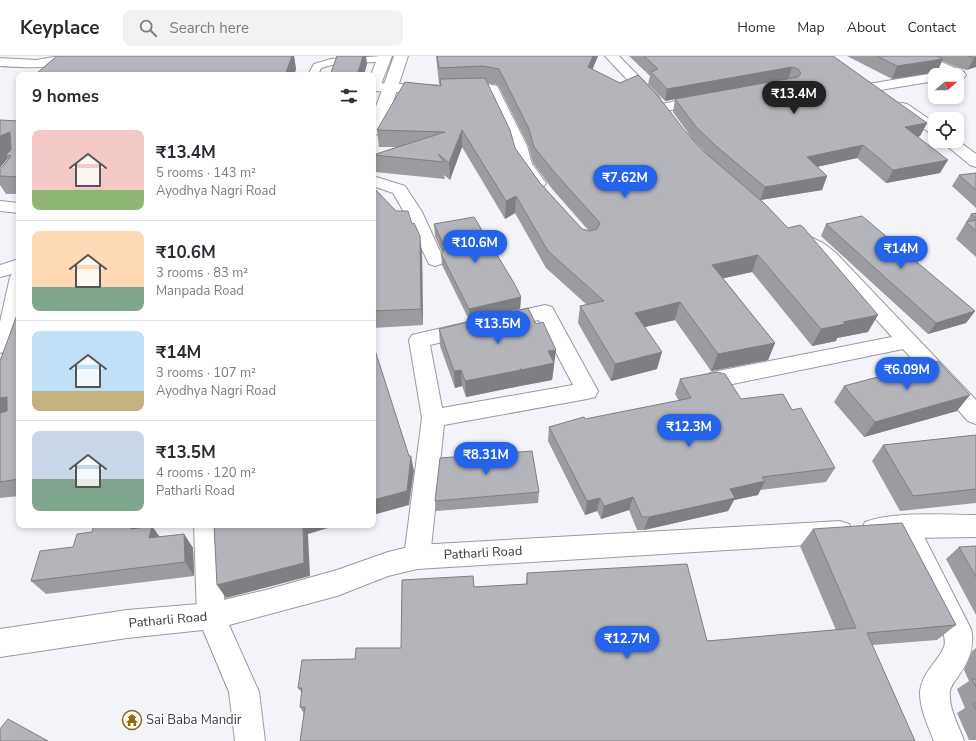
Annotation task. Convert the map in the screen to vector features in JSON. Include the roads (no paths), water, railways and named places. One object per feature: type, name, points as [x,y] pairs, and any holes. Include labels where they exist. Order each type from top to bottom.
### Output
[{"type":"street","points":[[0,62],[38,63],[62,61],[72,56],[83,56]]},
{"type":"street","points":[[376,124],[386,102],[401,56]]},
{"type":"street","points":[[612,56],[665,114],[713,98]]},
{"type":"street","points":[[917,56],[942,68]]},
{"type":"street","points":[[376,79],[384,57]]},
{"type":"street","points":[[964,74],[974,72]]},
{"type":"street","points":[[928,78],[868,83],[928,125]]},
{"type":"street","points":[[376,87],[450,90],[483,87],[492,89],[518,146],[524,164],[546,195]]},
{"type":"street","points":[[958,148],[976,162]]},
{"type":"street","points":[[376,182],[399,190],[414,212],[435,260]]},
{"type":"street","points":[[0,206],[16,208]]},
{"type":"street","points":[[791,234],[829,256],[976,415]]},
{"type":"street","points":[[0,258],[16,253]]},
{"type":"street","points":[[0,271],[16,266]]},
{"type":"street","points":[[0,346],[9,327],[16,292]]},
{"type":"street","points":[[417,557],[434,418],[419,340],[545,312],[588,391],[434,418]]},
{"type":"street","points":[[718,379],[907,341]]},
{"type":"street","name":"Patharli Road","points":[[0,643],[127,624],[211,616],[266,603],[330,585],[388,564],[417,557],[906,528],[976,526]]},
{"type":"street","points":[[208,528],[211,616],[244,692],[250,741]]},
{"type":"street","points":[[906,528],[957,629],[959,642],[954,658],[937,684],[935,692],[937,705],[949,741]]},
{"type":"lane","points":[[314,72],[317,66],[330,62],[384,57]]},
{"type":"place","name":"Sai Baba Mandir","points":[[132,720]]}]
